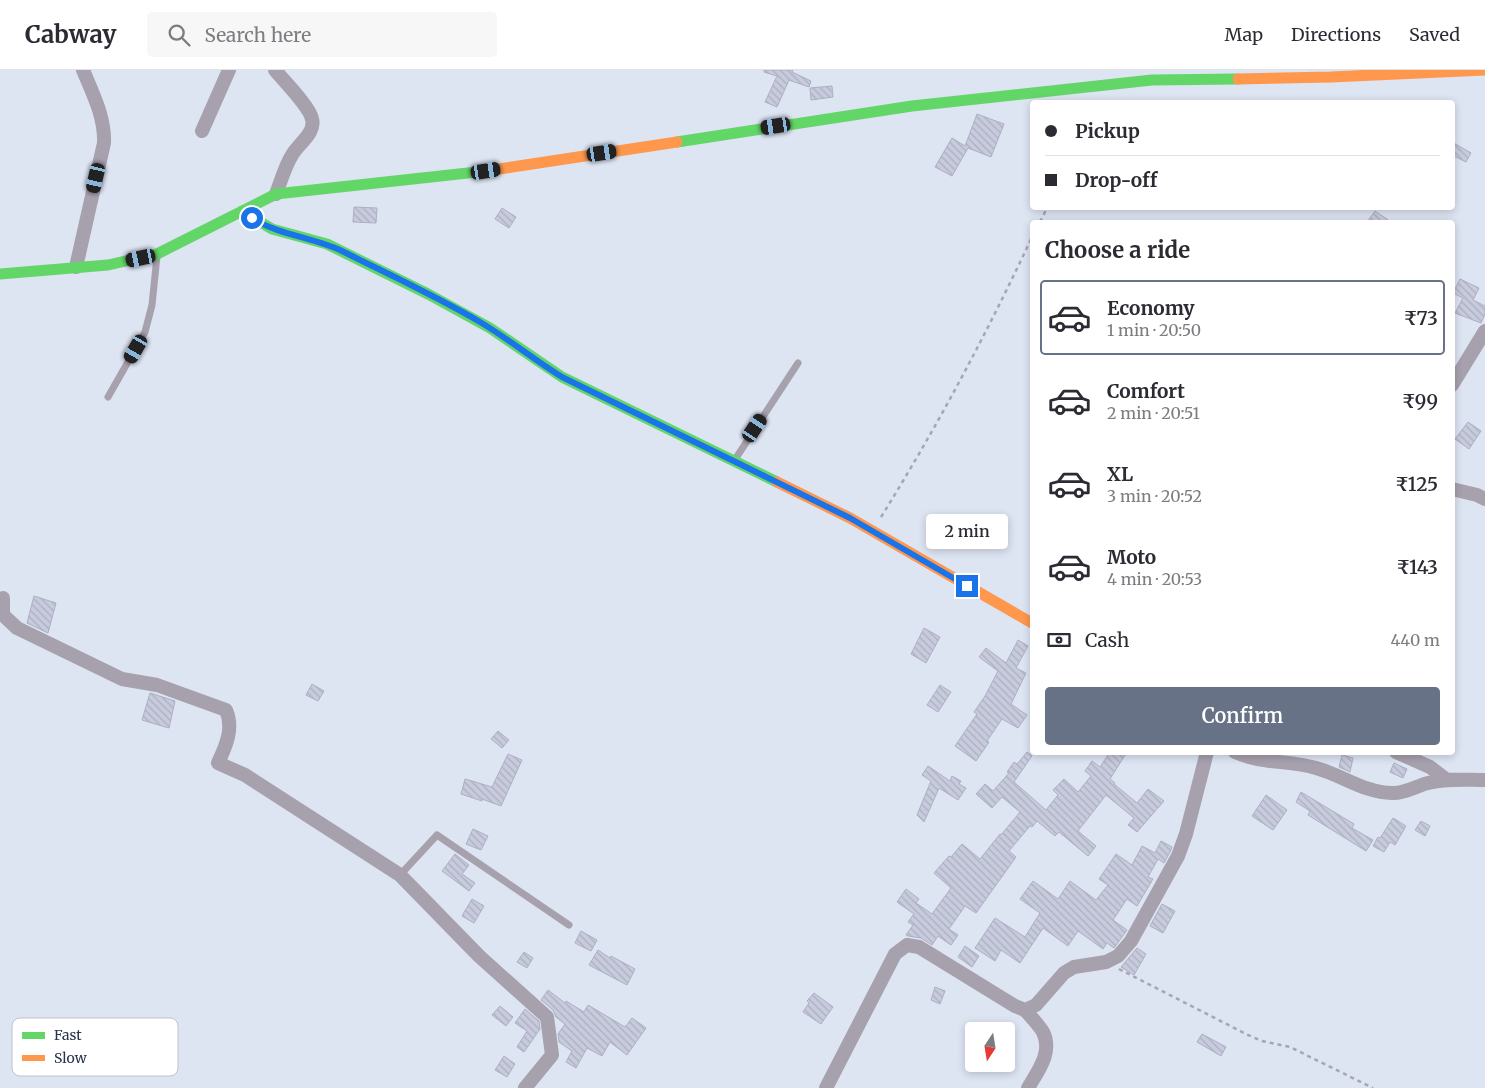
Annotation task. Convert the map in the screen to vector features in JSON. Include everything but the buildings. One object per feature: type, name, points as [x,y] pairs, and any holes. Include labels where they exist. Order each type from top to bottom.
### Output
[{"type":"main road","points":[[0,274],[108,265],[157,254],[276,194],[467,174],[912,106],[1152,80],[1331,77],[1485,70]]},
{"type":"main road","points":[[242,211],[272,229],[327,244],[479,321],[562,377],[850,518],[1030,622]]},
{"type":"street","points":[[76,267],[104,143],[105,128],[83,70]]},
{"type":"street","points":[[202,131],[229,70]]},
{"type":"street","points":[[275,70],[307,110],[312,118],[313,127],[291,157],[276,194]]},
{"type":"street","points":[[1455,380],[1485,331]]},
{"type":"street","points":[[1455,490],[1485,499]]},
{"type":"street","points":[[3,598],[3,615],[16,628],[122,679],[157,685],[226,710],[230,719],[227,745],[218,763],[245,775],[400,874],[479,956],[547,1017],[552,1055],[525,1088]]},
{"type":"street","points":[[1025,1010],[1036,1005],[1064,973],[1074,967],[1106,962],[1118,956],[1131,941],[1178,856],[1186,834],[1206,755]]},
{"type":"street","points":[[1242,755],[1250,758],[1303,764],[1380,792],[1394,794],[1427,783],[1447,780],[1485,780]]},
{"type":"street","points":[[1403,755],[1430,767],[1447,780]]},
{"type":"street","points":[[826,1088],[895,954],[907,945],[919,947],[1015,1006],[1025,1010],[1043,1032],[1046,1041],[1046,1052],[1028,1088]]},
{"type":"lane","points":[[108,397],[145,332],[152,305],[157,254]]},
{"type":"lane","points":[[734,461],[798,363]]},
{"type":"lane","points":[[400,874],[437,835],[569,924]]},
{"type":"path","points":[[872,531],[928,439],[999,308],[1030,241]]},
{"type":"path","points":[[1106,962],[1248,1035],[1262,1041],[1290,1047],[1373,1088]]},
{"type":"traffic: fast","points":[[677,142],[912,106],[1152,80],[1238,79]]},
{"type":"traffic: fast","points":[[0,274],[108,265],[157,254],[276,194],[486,171]]},
{"type":"traffic: fast","points":[[242,211],[272,229],[327,244],[428,294],[490,328],[562,377],[777,482]]},
{"type":"traffic: slow","points":[[1238,79],[1485,70]]},
{"type":"traffic: slow","points":[[486,171],[677,142]]},
{"type":"traffic: slow","points":[[777,482],[850,518],[1030,622]]},
{"type":"route","points":[[252,218],[272,229],[327,244],[479,321],[562,377],[850,518],[967,586]]}]
